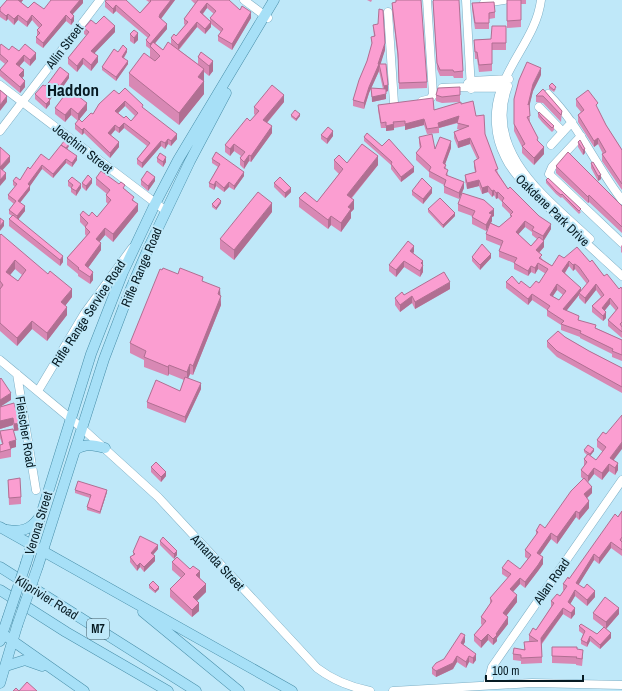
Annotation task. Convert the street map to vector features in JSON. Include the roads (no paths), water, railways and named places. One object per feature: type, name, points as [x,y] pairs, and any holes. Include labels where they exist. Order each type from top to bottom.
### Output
[{"type":"main road","name":"Rifle Range Road","points":[[43,551],[111,339],[148,249],[190,161],[274,0]]},
{"type":"main road","name":"Rifle Range Road","points":[[51,483],[72,420],[91,354],[107,312],[155,204],[178,160],[266,17],[279,0]]},
{"type":"main road","points":[[75,450],[85,445],[105,448]]},
{"type":"main road","name":"Verona Street","points":[[1,635],[26,563],[51,483]]},
{"type":"main road","points":[[2,528],[19,531],[27,529],[34,524],[40,516]]},
{"type":"main road","points":[[2,528],[292,691]]},
{"type":"main road","name":"Verona Street","points":[[13,641],[43,551]]},
{"type":"main road","name":"Kliprivier Road","points":[[0,567],[196,691]]},
{"type":"main road","name":"Kliprivier Road","points":[[0,590],[66,632],[168,691]]},
{"type":"main road","points":[[124,597],[239,691]]},
{"type":"main road","points":[[1,635],[13,641],[84,691]]},
{"type":"main road","points":[[0,683],[13,641]]},
{"type":"main road","points":[[6,666],[16,661],[25,660],[46,668],[52,668]]},
{"type":"street","name":"Allin Street","points":[[0,130],[100,0]]},
{"type":"street","points":[[244,0],[266,17]]},
{"type":"street","points":[[414,102],[430,99],[433,95],[427,0]]},
{"type":"street","points":[[471,85],[473,42],[466,2],[499,2],[504,0]]},
{"type":"street","name":"Oakdene Park Drive","points":[[541,0],[531,31],[506,83],[497,106],[496,128],[499,142],[510,166],[519,178],[564,223],[622,276]]},
{"type":"street","name":"Oakdene Park Drive","points":[[544,0],[535,32],[506,83],[503,105],[503,120],[508,145],[516,163],[531,183],[622,270]]},
{"type":"street","points":[[388,12],[394,103]]},
{"type":"street","points":[[433,89],[506,83]]},
{"type":"street","name":"Joachim Street","points":[[0,85],[166,211]]},
{"type":"street","points":[[548,94],[572,122],[622,200]]},
{"type":"street","points":[[539,107],[563,132]]},
{"type":"street","points":[[551,145],[572,122]]},
{"type":"street","points":[[581,136],[552,167],[549,174],[622,243]]},
{"type":"street","name":"Rifle Range Service Road","points":[[38,391],[96,298],[141,236]]},
{"type":"street","name":"Amanda Street","points":[[0,360],[105,448],[158,497],[317,668],[348,686],[370,691]]},
{"type":"street","name":"Fleischer Road","points":[[17,374],[36,490]]},
{"type":"street","name":"Allan Road","points":[[487,685],[492,667],[622,480]]},
{"type":"street","points":[[393,691],[532,683],[622,684]]},
{"type":"district","name":"Haddon","points":[[73,90]]}]
